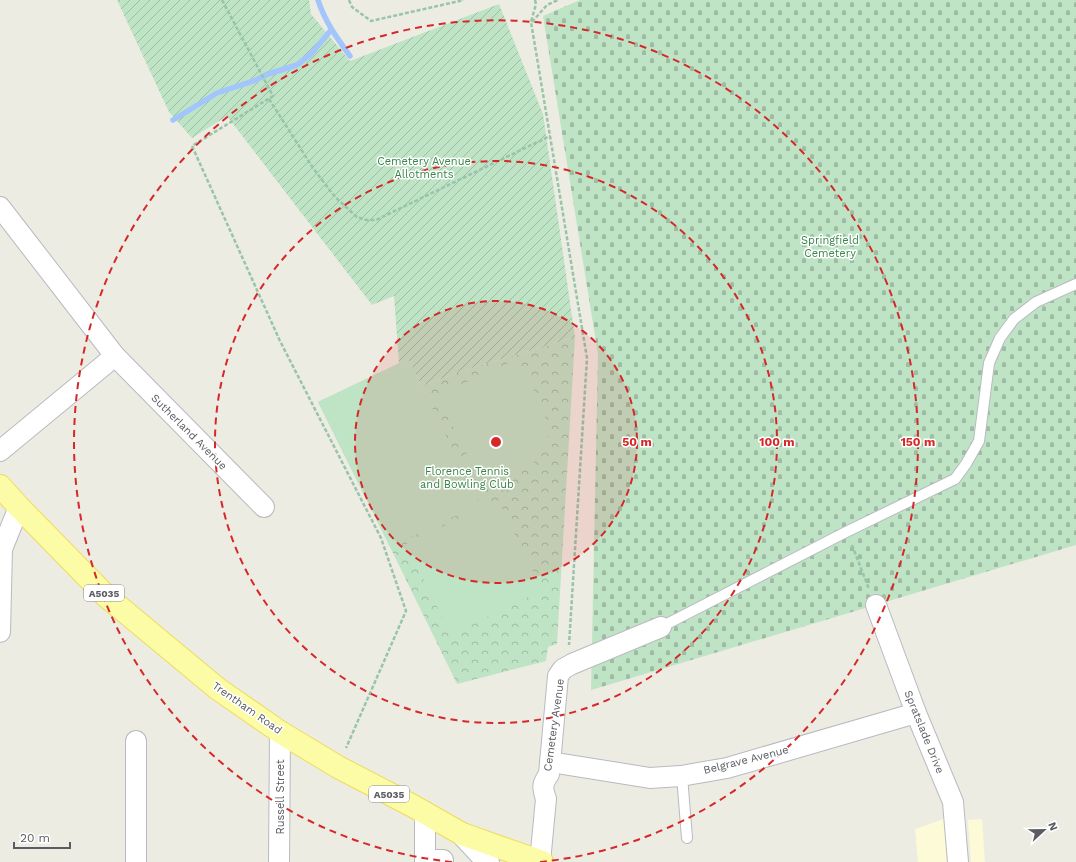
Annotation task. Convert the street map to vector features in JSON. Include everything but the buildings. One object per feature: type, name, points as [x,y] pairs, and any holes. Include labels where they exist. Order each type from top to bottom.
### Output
[{"type":"main road","name":"Trentham Road","points":[[0,486],[106,596],[218,689],[280,732],[338,767],[425,812],[462,834],[541,862]]},
{"type":"main road","points":[[462,834],[488,862]]},
{"type":"street","name":"Sutherland Avenue","points":[[0,207],[115,356],[264,507]]},
{"type":"street","points":[[0,451],[115,356]]},
{"type":"street","points":[[0,632],[2,549],[19,507]]},
{"type":"street","name":"Spratslade Drive","points":[[876,605],[916,713],[953,802],[958,862]]},
{"type":"street","name":"Cemetery Avenue","points":[[541,862],[546,799],[542,789],[543,783],[549,774],[558,676],[563,669],[661,627]]},
{"type":"street","name":"Belgrave Avenue","points":[[550,762],[650,778],[682,776],[727,768],[916,713]]},
{"type":"street","name":"Russell Street","points":[[280,732],[280,862]]},
{"type":"street","points":[[136,741],[136,862]]},
{"type":"street","points":[[425,812],[425,840],[431,861]]},
{"type":"lane","points":[[661,627],[846,532],[955,479],[966,464],[979,440],[988,363],[1000,338],[1014,319],[1036,302],[1076,284]]},
{"type":"lane","points":[[682,776],[687,838]]},
{"type":"path","points":[[222,0],[273,96],[192,146],[280,341],[381,538],[406,611],[338,767]]},
{"type":"path","points":[[349,0],[352,7],[371,21],[464,0]]},
{"type":"path","points":[[535,0],[536,4],[532,22],[587,358],[570,639],[563,669]]},
{"type":"path","points":[[532,22],[547,5],[558,0]]},
{"type":"path","points":[[269,99],[313,168],[335,197],[357,218],[366,220],[376,220],[550,136]]},
{"type":"path","points":[[846,532],[876,605]]},
{"type":"shaded area","points":[[944,819],[947,862],[918,862],[915,829]]},
{"type":"shaded area","points":[[982,819],[985,862],[971,862],[968,820]]},
{"type":"green space","name":"Cemetery Avenue Allotments","points":[[117,0],[309,0],[311,14],[350,61],[499,4],[543,114],[575,337],[462,371],[422,386],[408,359],[399,363],[394,296],[372,305],[227,116],[192,138],[169,112]]},
{"type":"green space","name":"Springfield Cemetery","points":[[580,0],[1076,0],[1076,545],[591,690],[598,354],[543,16]]},
{"type":"green space","name":"Florence Tennis and Bowling Club","points":[[575,337],[557,644],[548,647],[546,661],[457,684],[318,402],[408,359],[422,386],[462,371]]},
{"type":"green space","points":[[408,359],[480,504],[390,547],[318,402]]},
{"type":"green space","points":[[518,359],[545,413],[548,439],[532,466],[484,490],[438,395]]},
{"type":"green space","points":[[498,500],[542,590],[451,635],[406,544]]},
{"type":"waterway","points":[[318,0],[328,23],[350,56]]},
{"type":"waterway","points":[[173,120],[217,93],[297,65],[311,54],[331,30]]}]
